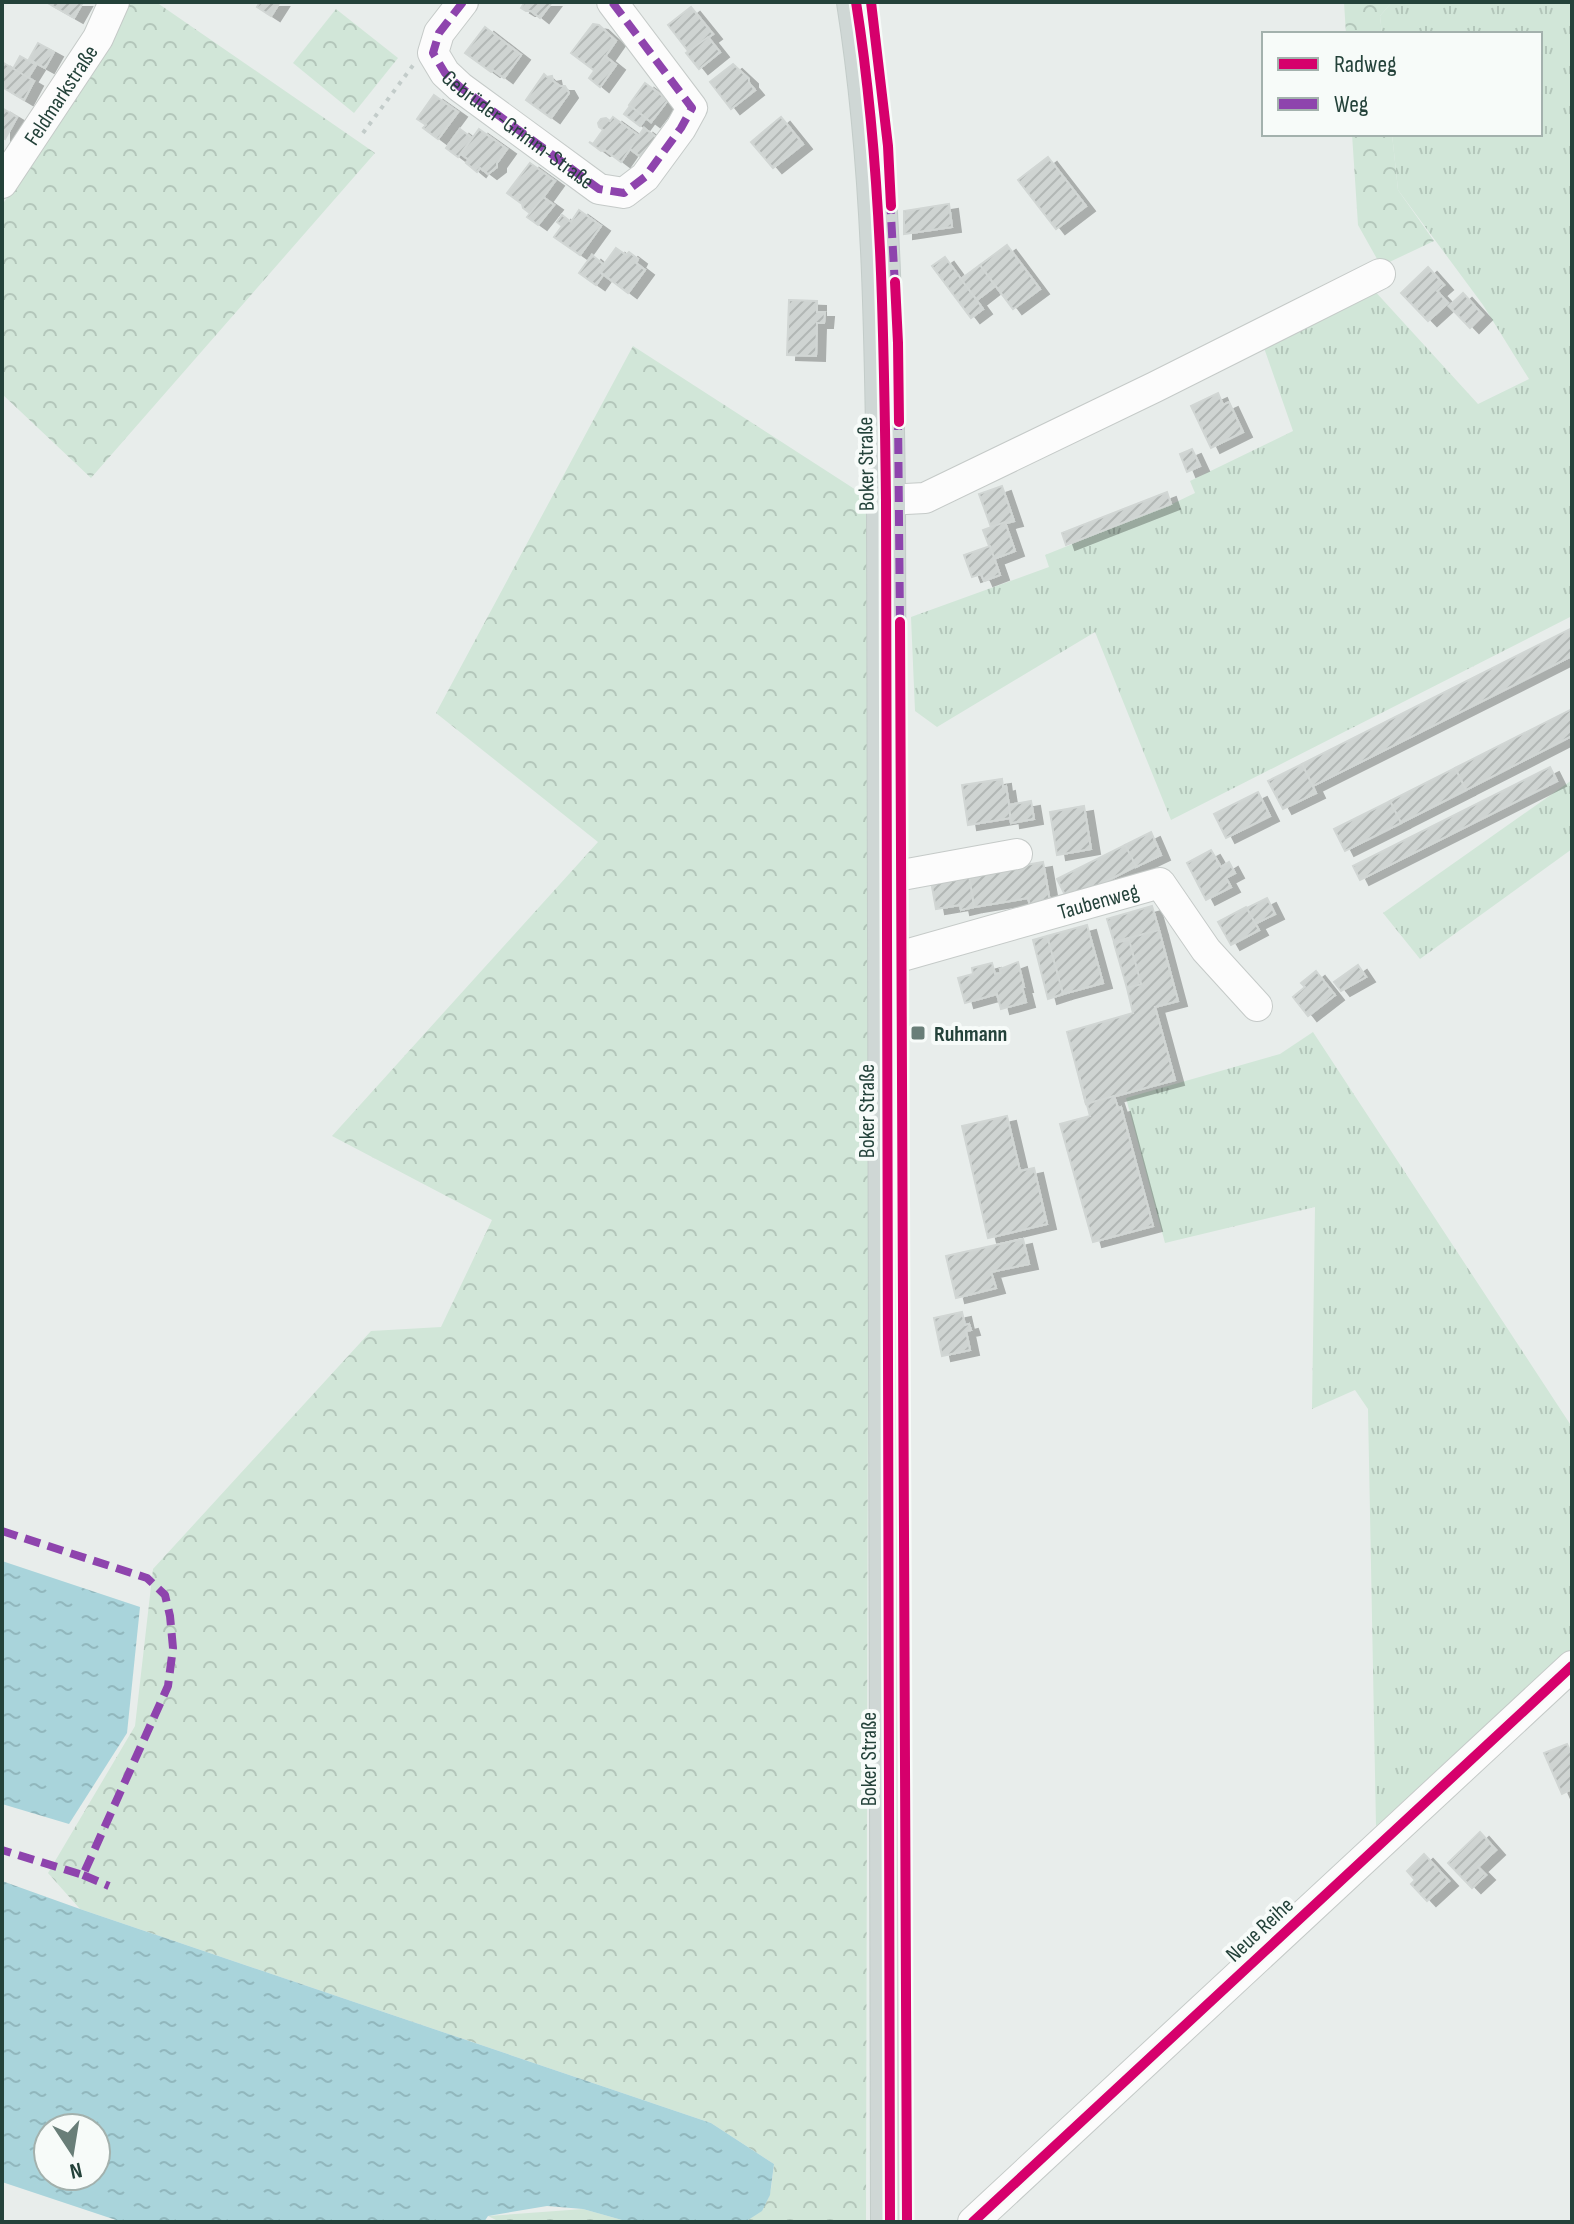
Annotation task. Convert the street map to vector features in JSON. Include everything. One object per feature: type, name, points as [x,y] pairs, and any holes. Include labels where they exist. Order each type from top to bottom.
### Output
[{"type":"main road","name":"Boker Straße","points":[[856,2],[876,187],[884,338],[890,2222]]},
{"type":"street","name":"Feldmarkstraße","points":[[2,183],[98,38],[114,2]]},
{"type":"street","name":"Gebrüder-Grimm-Straße","points":[[463,2],[439,33],[433,53],[445,73],[599,189],[624,193],[645,177],[692,108],[612,2]]},
{"type":"street","name":"Boker Straße","points":[[886,500],[925,498],[1380,274]]},
{"type":"street","points":[[886,875],[902,875],[1017,854]]},
{"type":"street","name":"Taubenweg","points":[[886,959],[1160,883],[1206,950],[1257,1006]]},
{"type":"street","name":"Neue Reihe","points":[[973,2222],[1572,1666]]},
{"type":"path","points":[[363,133],[418,57],[433,53]]},
{"type":"green space","points":[[124,2],[156,2],[375,153],[91,478],[2,394],[2,205],[67,112]]},
{"type":"green space","points":[[1344,2],[1392,2],[1380,16],[1382,32],[1346,32]]},
{"type":"green space","points":[[1392,2],[1572,2],[1572,616],[1171,820],[1095,632],[937,727],[915,711],[911,617],[1049,567],[1045,555],[1195,493],[1190,481],[1293,431],[1263,345],[1372,288],[1478,404],[1529,379],[1483,305],[1398,190],[1392,136],[1542,136],[1542,32],[1382,32],[1380,16]]},
{"type":"green space","points":[[336,9],[398,58],[354,113],[293,63]]},
{"type":"green space","points":[[1352,136],[1392,136],[1398,190],[1434,241],[1381,266],[1358,225]]},
{"type":"green space","points":[[633,346],[870,499],[866,2222],[745,2222],[761,2209],[768,2198],[774,2164],[711,2123],[80,1909],[48,1873],[135,1726],[153,1569],[371,1331],[441,1327],[492,1220],[332,1136],[598,842],[436,713]]},
{"type":"green space","points":[[1572,780],[1572,849],[1420,959],[1383,913]]},
{"type":"green space","points":[[1313,1032],[1572,1427],[1572,1648],[1376,1826],[1368,1409],[1355,1390],[1312,1409],[1315,1207],[1165,1243],[1126,1098],[1280,1054]]},
{"type":"green space","points":[[583,2209],[629,2222],[500,2222],[488,2216]]},
{"type":"water","points":[[2,1561],[140,1607],[127,1733],[69,1824],[2,1804]]},
{"type":"water","points":[[2,1881],[711,2123],[774,2164],[770,2195],[762,2211],[745,2222],[629,2222],[583,2209],[547,2206],[488,2216],[484,2222],[122,2222],[2,2182]]},
{"type":"building","points":[[46,2],[83,2],[74,18]]},
{"type":"building","points":[[260,2],[280,2],[271,16],[257,7]]},
{"type":"building","points":[[525,2],[552,2],[540,18],[521,8]]},
{"type":"building","points":[[691,7],[713,34],[689,52],[668,25]]},
{"type":"building","points":[[593,24],[599,25],[616,41],[595,71],[571,53]]},
{"type":"building","points":[[485,27],[521,55],[504,78],[465,53]]},
{"type":"building","points":[[708,37],[720,52],[699,69],[686,53]]},
{"type":"building","points":[[38,43],[54,52],[45,68],[29,59]]},
{"type":"building","points":[[20,56],[36,65],[28,78],[13,69]]},
{"type":"building","points":[[605,56],[616,65],[600,87],[589,78]]},
{"type":"building","points":[[2,62],[34,81],[24,100],[2,87]]},
{"type":"building","points":[[733,64],[749,79],[755,90],[731,109],[710,82]]},
{"type":"building","points":[[544,74],[552,76],[553,81],[565,86],[569,93],[551,118],[526,100]]},
{"type":"building","points":[[645,83],[668,100],[651,122],[629,105]]},
{"type":"building","points":[[434,95],[458,112],[438,139],[417,119]]},
{"type":"building","points":[[630,106],[646,118],[640,126],[624,114]]},
{"type":"building","points":[[2,108],[17,117],[5,139],[2,137]]},
{"type":"building","points":[[613,117],[639,136],[621,162],[589,142],[593,144],[603,130],[598,123],[601,119],[610,121]]},
{"type":"building","points":[[781,117],[803,144],[773,168],[751,142]]},
{"type":"building","points":[[644,128],[660,140],[645,160],[630,149]]},
{"type":"building","points":[[460,129],[472,138],[458,157],[446,148]]},
{"type":"building","points":[[479,129],[507,149],[497,167],[488,174],[480,168],[477,172],[461,154]]},
{"type":"building","points":[[1048,157],[1086,206],[1056,229],[1018,180]]},
{"type":"building","points":[[530,163],[555,181],[531,214],[507,193]]},
{"type":"building","points":[[543,197],[554,205],[538,225],[527,217]]},
{"type":"building","points":[[949,204],[952,227],[904,234],[904,211]]},
{"type":"building","points":[[579,210],[601,226],[580,255],[554,237],[562,226],[557,222],[562,215],[571,222]]},
{"type":"building","points":[[1007,245],[1040,289],[1013,309],[980,265]]},
{"type":"building","points":[[616,248],[626,255],[629,252],[645,270],[628,293],[599,271]]},
{"type":"building","points":[[592,255],[604,265],[599,271],[603,275],[596,285],[579,273]]},
{"type":"building","points":[[945,257],[983,309],[971,318],[932,266]]},
{"type":"building","points":[[980,265],[995,286],[977,300],[961,279]]},
{"type":"building","points":[[1428,267],[1444,285],[1437,291],[1448,303],[1428,321],[1401,293]]},
{"type":"building","points":[[1463,293],[1483,315],[1470,328],[1449,306]]},
{"type":"building","points":[[789,300],[817,301],[817,312],[825,312],[824,323],[817,323],[816,356],[787,355]]},
{"type":"building","points":[[1218,393],[1223,405],[1229,402],[1243,432],[1211,448],[1191,406]]},
{"type":"building","points":[[1192,449],[1200,466],[1187,472],[1180,454]]},
{"type":"building","points":[[1002,486],[1014,521],[991,527],[979,494]]},
{"type":"building","points":[[1167,492],[1171,504],[1066,545],[1062,533]]},
{"type":"building","points":[[1005,522],[1015,551],[994,559],[983,530]]},
{"type":"building","points":[[990,546],[1000,575],[984,581],[981,574],[972,577],[964,555]]},
{"type":"building","points":[[1572,628],[1572,656],[1313,786],[1302,764]]},
{"type":"building","points":[[1572,709],[1572,736],[1466,790],[1455,768]]},
{"type":"building","points":[[1302,764],[1316,793],[1283,809],[1268,781]]},
{"type":"building","points":[[1550,767],[1557,781],[1360,880],[1353,866]]},
{"type":"building","points":[[1455,768],[1466,790],[1401,823],[1390,801]]},
{"type":"building","points":[[1002,779],[1011,818],[968,825],[962,785]]},
{"type":"building","points":[[1258,792],[1270,816],[1226,838],[1214,814]]},
{"type":"building","points":[[1031,801],[1034,819],[1011,823],[1009,805]]},
{"type":"building","points":[[1390,801],[1401,823],[1345,851],[1334,829]]},
{"type":"building","points":[[1084,806],[1091,849],[1057,855],[1050,812]]},
{"type":"building","points":[[1151,832],[1161,855],[1136,867],[1125,845]]},
{"type":"building","points":[[1125,845],[1136,866],[1068,901],[1057,879]]},
{"type":"building","points":[[1211,850],[1221,867],[1229,862],[1235,873],[1226,878],[1231,887],[1206,900],[1187,863]]},
{"type":"building","points":[[1043,862],[1050,902],[1030,905],[1028,898],[974,907],[969,875]]},
{"type":"building","points":[[969,875],[974,907],[961,910],[960,905],[936,909],[931,881]]},
{"type":"building","points":[[1267,898],[1275,914],[1255,924],[1247,908]]},
{"type":"building","points":[[1152,906],[1159,930],[1114,942],[1107,919]]},
{"type":"building","points":[[1246,907],[1259,930],[1231,945],[1218,922]]},
{"type":"building","points":[[1087,925],[1103,983],[1063,994],[1047,936]]},
{"type":"building","points":[[1159,930],[1178,1001],[1155,1007],[1175,1080],[1086,1104],[1067,1032],[1133,1013],[1127,988],[1141,984],[1129,940],[1114,942]]},
{"type":"building","points":[[1047,936],[1063,994],[1048,999],[1033,940]]},
{"type":"building","points":[[1129,940],[1141,984],[1127,988],[1114,943]]},
{"type":"building","points":[[1018,962],[1026,1002],[1001,1009],[997,994],[965,1003],[958,978],[973,974],[972,968],[992,963],[995,974],[1001,973],[1000,969]]},
{"type":"building","points":[[1358,965],[1366,977],[1341,991],[1334,982]]},
{"type":"building","points":[[1316,971],[1335,995],[1308,1016],[1293,997],[1305,987],[1301,983]]},
{"type":"building","points":[[1114,1096],[1118,1108],[1121,1107],[1153,1226],[1093,1242],[1060,1124],[1090,1116],[1087,1104]]},
{"type":"building","points":[[1007,1116],[1020,1171],[1034,1168],[1047,1224],[988,1238],[962,1126]]},
{"type":"building","points":[[1023,1239],[1029,1264],[991,1272],[996,1288],[956,1298],[946,1256]]},
{"type":"building","points":[[962,1312],[965,1325],[969,1324],[971,1330],[966,1331],[970,1350],[942,1356],[934,1318]]},
{"type":"building","points":[[1567,1744],[1572,1755],[1572,1789],[1562,1794],[1544,1753]]},
{"type":"building","points":[[1480,1832],[1496,1850],[1478,1867],[1486,1875],[1472,1888],[1448,1863]]},
{"type":"building","points":[[1424,1854],[1449,1881],[1427,1901],[1411,1884],[1415,1880],[1407,1871]]},
{"type":"marked path","points":[[463,2],[439,33],[433,53],[445,73],[599,189],[624,193],[645,177],[692,108],[612,2]]},
{"type":"marked path","points":[[890,198],[895,286]]},
{"type":"marked path","points":[[898,414],[900,626]]},
{"type":"marked path","points":[[2,1531],[147,1578],[165,1595],[173,1648],[168,1686],[83,1875],[2,1850]]},
{"type":"marked path","points":[[83,1875],[109,1886]]},
{"type":"cycle path","points":[[856,2],[876,188],[886,500],[890,2222]]},
{"type":"cycle path","points":[[871,2],[888,146],[891,206]]},
{"type":"cycle path","points":[[895,282],[899,422]]},
{"type":"cycle path","points":[[900,622],[907,2222]]},
{"type":"cycle path","points":[[973,2222],[1572,1666]]},
{"type":"place","name":"Ruhmann","points":[[918,1033]]}]
